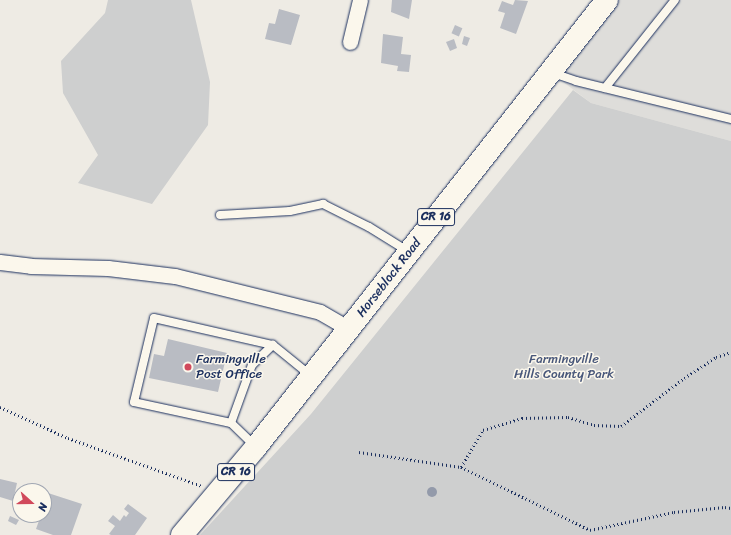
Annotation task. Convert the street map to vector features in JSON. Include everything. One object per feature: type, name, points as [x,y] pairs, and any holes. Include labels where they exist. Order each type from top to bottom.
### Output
[{"type":"main road","name":"Horseblock Road","points":[[182,535],[256,447],[607,0]]},
{"type":"street","points":[[350,42],[360,0]]},
{"type":"street","points":[[0,262],[31,266],[114,268],[175,276],[320,312],[350,328]]},
{"type":"lane","points":[[605,88],[675,0]]},
{"type":"lane","points":[[550,72],[605,88],[731,119]]},
{"type":"lane","points":[[220,215],[290,211],[323,204],[369,227],[409,252]]},
{"type":"lane","points":[[256,447],[231,423],[134,402],[154,318],[273,345],[312,376]]},
{"type":"lane","points":[[231,423],[252,365],[273,345]]},
{"type":"path","points":[[461,467],[483,430],[522,418],[568,417],[594,425],[621,426],[684,378],[716,357],[731,352]]},
{"type":"path","points":[[0,407],[68,438],[218,492]]},
{"type":"path","points":[[359,452],[461,467],[590,530],[674,512],[725,507],[731,508]]},
{"type":"shaded area","points":[[607,0],[731,0],[731,141],[591,103],[550,72]]},
{"type":"green space","points":[[108,0],[191,0],[210,82],[208,125],[152,204],[78,183],[98,155],[63,93],[61,61],[105,13]]},
{"type":"green space","name":"Farmingville Hills County Park","points":[[573,90],[591,103],[731,141],[731,535],[200,535],[311,414]]},
{"type":"building","points":[[392,0],[412,0],[409,19],[391,12]]},
{"type":"building","points":[[515,0],[528,1],[516,34],[500,28],[505,13],[498,11],[502,1],[513,5]]},
{"type":"building","points":[[279,9],[300,15],[291,45],[265,39],[269,23],[275,24]]},
{"type":"building","points":[[455,25],[462,28],[459,36],[451,33]]},
{"type":"building","points":[[383,34],[403,37],[401,54],[411,55],[409,72],[397,71],[398,66],[381,63]]},
{"type":"building","points":[[464,36],[470,38],[467,46],[462,44]]},
{"type":"building","points":[[454,39],[457,48],[450,51],[446,42]]},
{"type":"building","name":"Farmingville Post Office","points":[[168,339],[227,353],[218,392],[149,378],[154,354],[164,356]]},
{"type":"building","points":[[0,479],[17,483],[12,483],[12,501],[0,497]]},
{"type":"building","points":[[52,494],[82,504],[71,535],[53,535],[36,529],[38,523],[52,523]]},
{"type":"building","points":[[128,504],[147,518],[135,535],[109,534],[115,526],[108,521],[113,515],[120,521],[124,515],[126,517],[129,513],[124,509]]},
{"type":"building","points":[[10,516],[12,517],[12,523],[8,521]]},
{"type":"place","name":"Farmingville Post Office","points":[[188,367]]}]
